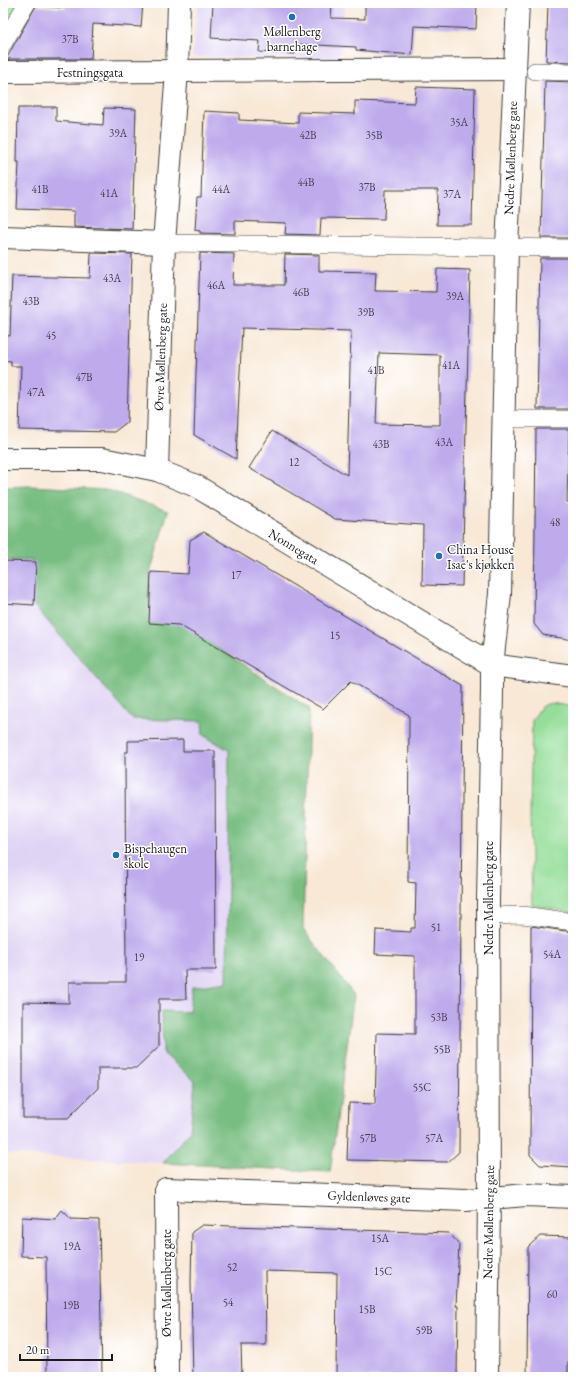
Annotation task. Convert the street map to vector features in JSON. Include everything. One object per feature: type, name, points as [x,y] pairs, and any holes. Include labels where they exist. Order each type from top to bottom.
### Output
[{"type":"street","name":"Øvre Møllenberg gate","points":[[157,470],[164,244],[177,71],[179,3]]},
{"type":"street","name":"Nedre Møllenberg gate","points":[[487,1377],[489,1198],[488,916],[492,665],[500,594],[502,420],[507,246],[525,70],[518,3]]},
{"type":"street","points":[[177,71],[525,70]]},
{"type":"street","name":"Festningsgata","points":[[3,72],[177,71]]},
{"type":"street","points":[[3,237],[164,244]]},
{"type":"street","name":"Nonnegata","points":[[3,459],[102,459],[157,470],[196,486],[492,665],[573,676]]},
{"type":"street","name":"Øvre Møllenberg gate","points":[[166,1189],[167,1377]]},
{"type":"street","name":"Gyldenløves gate","points":[[166,1189],[466,1200],[526,1195],[573,1197]]},
{"type":"lane","points":[[3,44],[27,3]]},
{"type":"lane","points":[[525,70],[573,72]]},
{"type":"lane","points":[[164,244],[507,246],[573,248]]},
{"type":"lane","points":[[502,420],[573,419]]},
{"type":"lane","points":[[488,916],[523,915],[573,922]]},
{"type":"shaded area","points":[[198,3],[345,3],[339,59],[192,57]]},
{"type":"shaded area","name":"Bispehaugen skole","points":[[3,559],[32,560],[31,602],[132,719],[202,721],[203,735],[229,750],[227,982],[192,987],[189,1012],[162,1011],[163,1053],[195,1081],[190,1131],[163,1163],[3,1154]]},
{"type":"green space","points":[[3,3],[27,3],[3,44]]},
{"type":"green space","points":[[30,486],[108,490],[168,511],[150,573],[149,599],[172,604],[179,622],[309,708],[303,929],[354,995],[330,1172],[163,1163],[190,1131],[195,1081],[163,1053],[162,1011],[189,1012],[192,987],[227,982],[229,750],[203,735],[202,721],[132,719],[31,602],[32,560],[3,559],[3,487]]},
{"type":"green space","points":[[551,703],[573,707],[573,913],[532,905],[530,812],[532,720],[542,706]]},
{"type":"building","points":[[66,3],[143,3],[141,27],[93,24],[91,59],[6,59],[36,6],[66,8]]},
{"type":"building","points":[[213,3],[332,3],[331,18],[365,19],[365,3],[477,3],[476,29],[414,26],[412,55],[356,50],[356,47],[296,44],[295,54],[259,52],[260,41],[211,38]]},
{"type":"building","points":[[548,3],[573,3],[573,62],[546,61]]},
{"type":"building","points":[[545,81],[573,82],[573,238],[541,238]]},
{"type":"building","points":[[416,87],[475,89],[472,225],[437,225],[438,190],[385,190],[384,219],[321,218],[320,235],[285,234],[286,223],[235,221],[235,234],[200,233],[200,231],[195,230],[197,197],[201,197],[204,111],[239,113],[239,120],[298,123],[298,112],[355,114],[355,101],[415,103]]},
{"type":"building","points":[[56,107],[56,121],[103,125],[104,108],[136,109],[132,229],[74,227],[74,211],[17,209],[19,162],[17,162],[18,108]]},
{"type":"building","points":[[91,253],[132,254],[127,422],[114,432],[19,430],[21,366],[11,366],[11,361],[3,360],[3,335],[10,336],[12,276],[90,278]]},
{"type":"building","points":[[200,253],[234,254],[233,285],[284,285],[285,254],[319,255],[319,271],[376,272],[375,291],[436,292],[437,269],[470,270],[462,586],[422,585],[423,525],[335,519],[249,468],[272,431],[347,475],[351,331],[242,328],[236,459],[194,435]],"holes":[[[379,353],[440,355],[440,425],[376,424]]]},
{"type":"building","points":[[540,258],[573,258],[573,405],[569,407],[569,409],[537,409]]},
{"type":"building","points":[[536,429],[569,429],[567,502],[573,502],[571,573],[573,573],[573,640],[543,635],[534,624]]},
{"type":"building","points":[[204,532],[463,686],[459,1152],[448,1162],[347,1160],[349,1103],[375,1104],[377,1033],[415,1034],[415,956],[375,954],[376,930],[411,932],[411,928],[415,928],[416,883],[408,882],[409,715],[351,681],[323,709],[179,625],[149,623],[151,572],[188,574],[190,540]]},
{"type":"building","points":[[3,561],[36,562],[34,605],[3,603]]},
{"type":"building","points":[[183,740],[183,751],[215,751],[216,970],[185,970],[186,999],[159,999],[159,1046],[136,1068],[98,1068],[98,1088],[68,1118],[23,1118],[23,1002],[69,1003],[69,982],[126,982],[125,752],[128,752],[128,741]]},
{"type":"building","points":[[531,926],[573,932],[573,1167],[540,1165],[530,1155]]},
{"type":"building","points":[[62,1210],[71,1219],[99,1220],[102,1377],[52,1377],[52,1375],[47,1375],[46,1257],[21,1256],[22,1217],[55,1219]]},
{"type":"building","points":[[202,1225],[449,1233],[459,1244],[456,1306],[458,1306],[457,1377],[336,1377],[337,1273],[265,1271],[266,1345],[241,1345],[242,1377],[193,1377],[191,1282],[192,1232]]},
{"type":"building","points":[[540,1236],[573,1237],[573,1362],[568,1362],[568,1377],[527,1377],[528,1247]]},
{"type":"place","name":"Møllenberg barnehage","points":[[292,17]]},
{"type":"place","name":"China House Isae's kjøkken","points":[[439,556]]},
{"type":"place","name":"Bispehaugen skole","points":[[116,855]]}]
